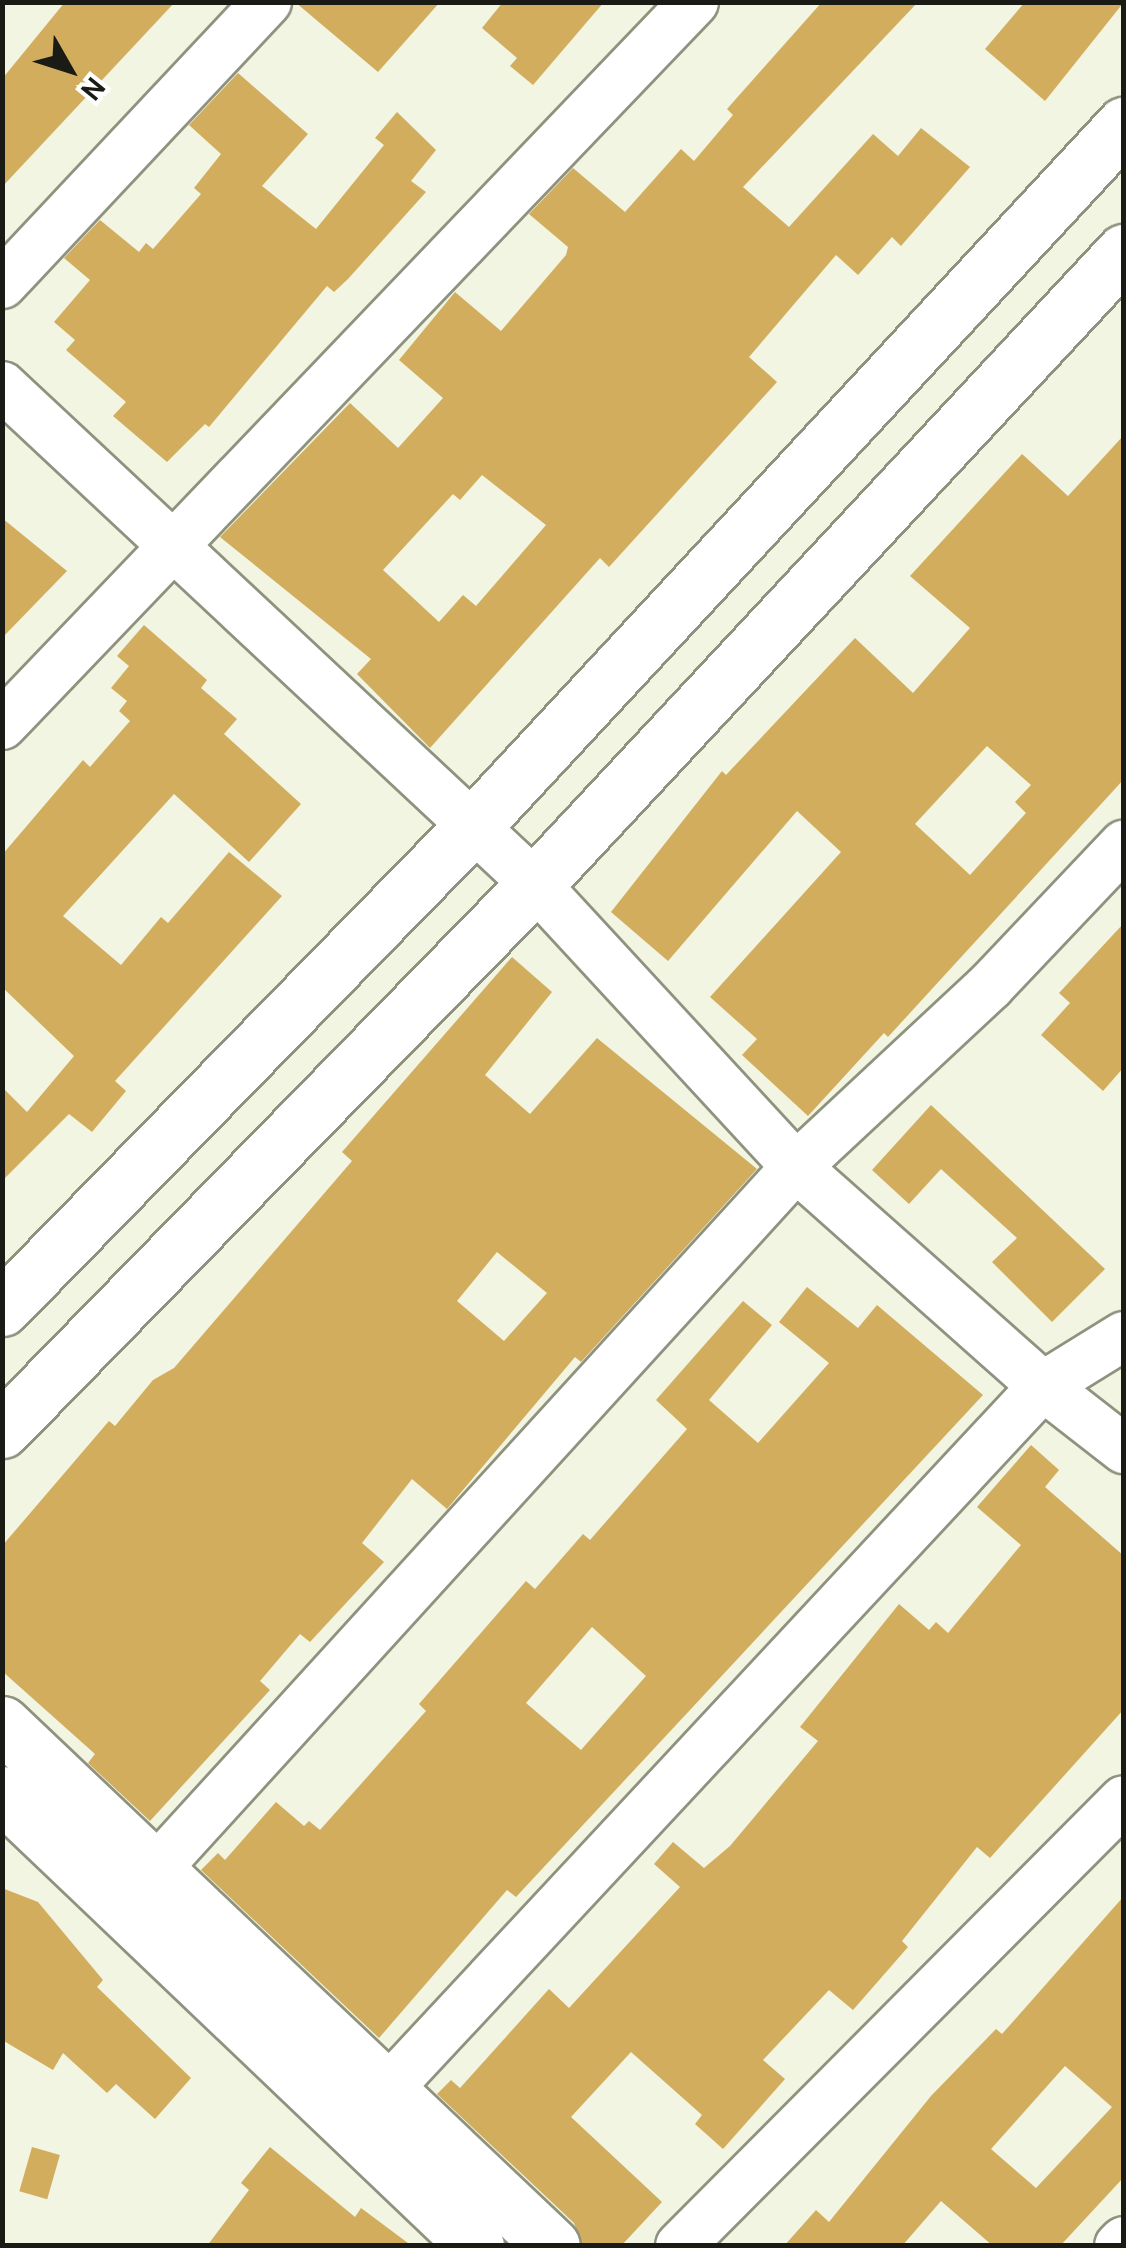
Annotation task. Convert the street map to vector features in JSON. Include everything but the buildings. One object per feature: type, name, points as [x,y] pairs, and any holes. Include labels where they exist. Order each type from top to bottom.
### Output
[{"type":"main road","points":[[2,1308],[472,826],[1124,126]]},
{"type":"main road","points":[[2,1430],[534,884],[1124,252]]},
{"type":"main road","points":[[2,1724],[552,2246]]},
{"type":"main road","points":[[2,1794],[476,2246]]},
{"type":"street","points":[[2,284],[267,2]]},
{"type":"street","points":[[2,725],[177,550],[694,2]]},
{"type":"street","points":[[2,386],[534,884],[796,1167],[1042,1386],[1124,1449]]},
{"type":"street","points":[[156,1869],[796,1167],[990,986],[1124,845]]},
{"type":"street","points":[[386,2090],[1042,1386],[1124,1336]]},
{"type":"street","points":[[680,2246],[1124,1800]]}]
